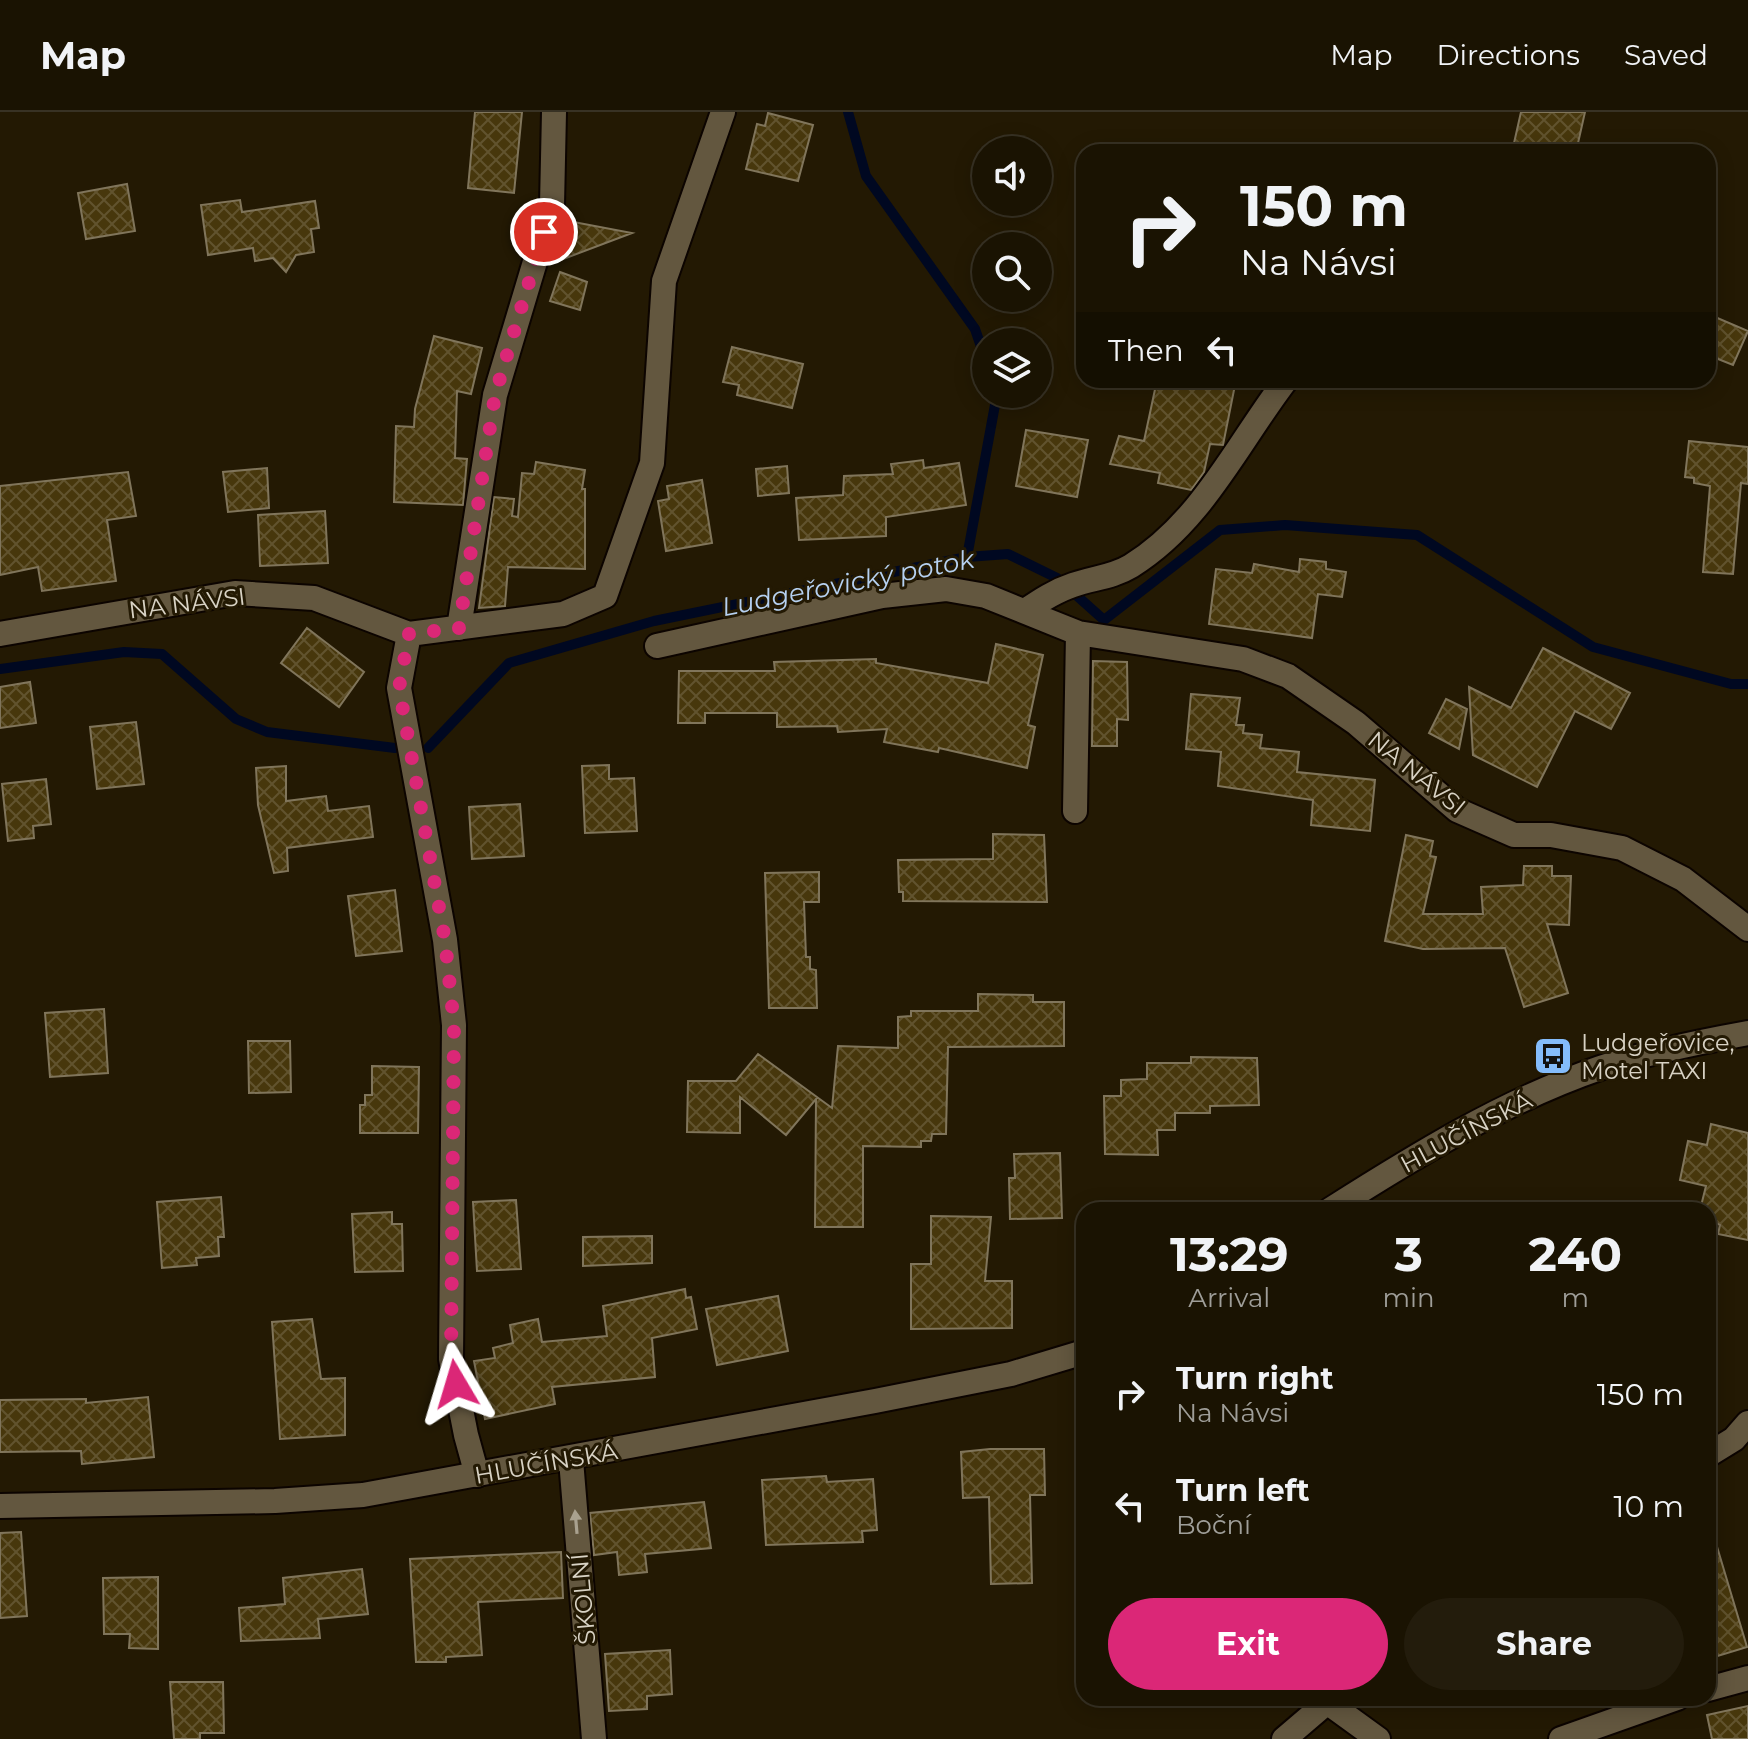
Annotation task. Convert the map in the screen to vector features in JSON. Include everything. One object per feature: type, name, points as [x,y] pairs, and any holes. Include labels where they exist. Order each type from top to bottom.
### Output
[{"type":"street","points":[[459,628],[495,395],[552,205],[554,112]]},
{"type":"street","name":"NA NÁVSI","points":[[0,634],[235,593],[314,598],[409,634],[563,614],[605,596],[652,463],[664,281],[723,112]]},
{"type":"street","points":[[1025,611],[1051,593],[1129,567],[1187,519],[1204,500],[1248,430],[1280,388]]},
{"type":"street","name":"NA NÁVSI","points":[[657,646],[882,596],[946,589],[986,596],[1078,633],[1243,659],[1288,676],[1356,723],[1457,810],[1514,835],[1551,835],[1622,848],[1683,879],[1748,929]]},
{"type":"street","points":[[1075,811],[1078,633]]},
{"type":"street","points":[[409,634],[399,688],[445,940],[454,1025],[451,1359],[477,1475]]},
{"type":"street","name":"HLUČÍNSKÁ","points":[[1342,1202],[1386,1174],[1517,1102],[1599,1069],[1681,1045],[1748,1033]]},
{"type":"street","name":"HLUČÍNSKÁ","points":[[0,1506],[363,1495],[571,1460],[1011,1374],[1076,1354]]},
{"type":"street","points":[[1716,1450],[1734,1439],[1748,1423]]},
{"type":"street","name":"ŠKOLNÍ","points":[[571,1460],[594,1739]]},
{"type":"street","points":[[1716,1687],[1748,1678]]},
{"type":"street","points":[[1284,1739],[1323,1706]]},
{"type":"street","points":[[1337,1706],[1378,1739]]},
{"type":"street","points":[[1561,1739],[1654,1706]]},
{"type":"building","points":[[475,112],[522,112],[514,193],[468,188]]},
{"type":"building","points":[[1521,112],[1585,112],[1578,144],[1514,144]]},
{"type":"building","points":[[768,113],[813,125],[798,181],[746,169],[757,124],[765,126]]},
{"type":"building","points":[[127,184],[135,231],[86,239],[78,193]]},
{"type":"building","points":[[240,200],[242,212],[315,201],[319,228],[311,229],[314,252],[296,255],[286,272],[273,258],[255,261],[253,248],[208,255],[201,205]]},
{"type":"building","points":[[563,220],[632,233],[550,264]]},
{"type":"building","points":[[560,272],[587,282],[580,310],[550,301]]},
{"type":"building","points":[[1716,317],[1748,331],[1733,365],[1716,358]]},
{"type":"building","points":[[434,336],[482,348],[471,394],[457,391],[455,458],[467,459],[463,505],[394,502],[396,426],[414,427],[415,409]]},
{"type":"building","points":[[732,347],[803,364],[792,408],[737,395],[739,385],[723,382]]},
{"type":"building","points":[[1155,388],[1234,388],[1223,445],[1210,444],[1204,472],[1191,490],[1158,483],[1160,473],[1110,464],[1119,436],[1144,441]]},
{"type":"building","points":[[1026,430],[1088,440],[1077,497],[1016,486]]},
{"type":"building","points":[[1689,441],[1748,447],[1748,484],[1741,483],[1733,574],[1703,572],[1710,486],[1694,483],[1694,478],[1685,477]]},
{"type":"building","points":[[923,460],[924,468],[959,463],[966,505],[886,517],[886,536],[799,540],[796,498],[843,495],[844,476],[893,474],[891,464]]},
{"type":"building","points":[[536,462],[585,470],[582,489],[585,489],[585,569],[508,567],[505,606],[479,608],[494,497],[514,499],[512,516],[518,517],[522,473],[534,474]]},
{"type":"building","points":[[787,466],[789,493],[758,496],[756,469]]},
{"type":"building","points":[[267,468],[269,508],[228,512],[223,472]]},
{"type":"building","points":[[128,472],[136,516],[107,520],[116,581],[42,591],[38,567],[0,575],[0,486]]},
{"type":"building","points":[[702,480],[712,543],[666,551],[658,501],[669,499],[667,486]]},
{"type":"building","points":[[325,511],[328,563],[260,566],[258,515]]},
{"type":"building","points":[[1300,559],[1326,562],[1326,569],[1346,572],[1342,597],[1318,594],[1312,638],[1209,624],[1216,569],[1252,573],[1254,564],[1299,572]]},
{"type":"building","points":[[307,628],[364,672],[339,707],[281,663]]},
{"type":"building","points":[[996,644],[1043,655],[1028,725],[1035,727],[1027,768],[939,748],[938,752],[884,742],[887,729],[838,732],[837,726],[777,727],[777,713],[705,713],[705,723],[678,723],[679,671],[775,671],[774,662],[876,659],[876,663],[988,683]]},
{"type":"building","points":[[1543,648],[1630,693],[1611,729],[1575,711],[1537,787],[1473,755],[1469,687],[1511,708]]},
{"type":"building","points":[[1093,661],[1127,662],[1128,720],[1117,719],[1117,746],[1092,746]]},
{"type":"building","points":[[30,682],[36,723],[0,728],[0,687]]},
{"type":"building","points":[[1191,694],[1240,698],[1236,725],[1244,725],[1243,733],[1262,735],[1260,748],[1299,752],[1297,772],[1375,780],[1370,831],[1311,825],[1313,800],[1218,786],[1221,752],[1186,749]]},
{"type":"building","points":[[1446,699],[1467,709],[1459,749],[1429,733]]},
{"type":"building","points":[[136,722],[144,784],[97,789],[90,727]]},
{"type":"building","points":[[609,765],[609,779],[634,778],[637,831],[585,833],[582,766]]},
{"type":"building","points":[[286,766],[286,801],[326,796],[328,811],[369,806],[373,837],[287,848],[288,871],[274,873],[258,805],[256,768]]},
{"type":"building","points":[[46,779],[51,824],[33,826],[34,838],[8,841],[2,784]]},
{"type":"building","points":[[520,804],[524,856],[472,859],[469,807]]},
{"type":"building","points":[[993,834],[1044,835],[1047,902],[903,901],[903,892],[899,892],[898,860],[993,859]]},
{"type":"building","points":[[1406,835],[1433,841],[1430,856],[1436,857],[1423,914],[1483,914],[1481,887],[1523,885],[1524,866],[1552,866],[1552,876],[1571,876],[1569,925],[1547,924],[1568,993],[1524,1007],[1505,948],[1423,949],[1385,941]]},
{"type":"building","points":[[819,872],[819,902],[804,902],[806,957],[810,957],[810,969],[816,970],[817,1008],[769,1008],[765,873]]},
{"type":"building","points":[[395,890],[402,951],[356,956],[348,896]]},
{"type":"building","points":[[978,994],[1033,995],[1033,1002],[1064,1002],[1064,1046],[948,1047],[946,1134],[932,1134],[931,1141],[921,1141],[921,1147],[863,1146],[863,1227],[815,1227],[816,1099],[786,1135],[740,1097],[740,1133],[687,1132],[688,1081],[736,1081],[758,1054],[832,1108],[838,1046],[898,1048],[898,1017],[911,1016],[911,1011],[978,1011]]},
{"type":"building","points":[[104,1009],[108,1073],[50,1077],[45,1013]]},
{"type":"building","points":[[248,1041],[290,1041],[291,1092],[249,1093]]},
{"type":"building","points":[[1191,1057],[1257,1058],[1259,1105],[1210,1106],[1210,1113],[1175,1113],[1175,1130],[1157,1130],[1158,1155],[1105,1154],[1104,1096],[1121,1096],[1121,1080],[1147,1079],[1147,1063],[1191,1063]]},
{"type":"building","points":[[372,1066],[419,1067],[418,1133],[360,1133],[360,1105],[365,1105],[365,1095],[372,1095]]},
{"type":"building","points":[[1711,1124],[1748,1133],[1748,1240],[1718,1234],[1720,1225],[1716,1223],[1716,1202],[1702,1202],[1706,1186],[1680,1180],[1688,1141],[1707,1145]]},
{"type":"building","points":[[1060,1153],[1062,1218],[1010,1219],[1009,1178],[1015,1178],[1014,1154]]},
{"type":"building","points":[[221,1197],[224,1237],[218,1237],[219,1256],[196,1258],[197,1265],[162,1268],[157,1202]]},
{"type":"building","points":[[516,1200],[521,1269],[477,1271],[473,1202]]},
{"type":"building","points":[[392,1212],[392,1224],[402,1224],[403,1271],[355,1272],[352,1214]]},
{"type":"building","points":[[931,1216],[991,1217],[985,1281],[1012,1281],[1012,1328],[911,1329],[911,1264],[931,1264]]},
{"type":"building","points":[[652,1236],[652,1263],[583,1266],[583,1237]]},
{"type":"building","points":[[685,1289],[686,1298],[691,1297],[697,1329],[652,1338],[655,1377],[552,1387],[555,1404],[485,1419],[474,1361],[495,1358],[493,1348],[513,1343],[510,1325],[538,1319],[542,1342],[607,1336],[603,1306]]},
{"type":"building","points":[[778,1296],[788,1351],[717,1365],[706,1309]]},
{"type":"building","points":[[312,1319],[321,1379],[345,1378],[345,1435],[280,1439],[272,1322]]},
{"type":"building","points":[[148,1397],[154,1457],[82,1464],[81,1451],[0,1452],[0,1400],[86,1399],[86,1403]]},
{"type":"building","points":[[1044,1449],[1045,1495],[1030,1495],[1032,1583],[991,1584],[989,1497],[963,1498],[961,1452]]},
{"type":"building","points":[[826,1476],[827,1482],[873,1479],[877,1530],[862,1531],[863,1542],[766,1545],[762,1480]]},
{"type":"building","points":[[704,1502],[711,1548],[645,1554],[647,1572],[619,1575],[617,1552],[594,1555],[590,1513]]},
{"type":"building","points":[[21,1532],[27,1616],[0,1618],[0,1533]]},
{"type":"building","points":[[1716,1543],[1747,1647],[1716,1657]]},
{"type":"building","points":[[561,1552],[563,1598],[478,1602],[482,1655],[446,1657],[446,1662],[416,1662],[410,1559]]},
{"type":"building","points":[[362,1569],[368,1614],[318,1619],[320,1638],[241,1641],[239,1608],[285,1604],[283,1578]]},
{"type":"building","points":[[158,1577],[158,1649],[129,1648],[130,1634],[104,1634],[103,1578]]},
{"type":"building","points":[[670,1650],[672,1694],[647,1696],[647,1709],[609,1711],[605,1654]]},
{"type":"building","points":[[170,1682],[223,1682],[224,1733],[200,1733],[200,1739],[174,1739]]},
{"type":"building","points":[[1748,1706],[1748,1739],[1712,1739],[1707,1715]]},
{"type":"waterway","points":[[848,112],[866,176],[974,328]]},
{"type":"waterway","points":[[967,557],[994,408]]},
{"type":"waterway","name":"Ludgeřovický potok","points":[[428,748],[509,663],[654,621],[967,557],[1008,554],[1057,578],[1104,620],[1220,530],[1285,525],[1417,535],[1593,647],[1731,684],[1748,684]]},
{"type":"waterway","name":"Ludgeřovický potok","points":[[0,669],[124,652],[162,654],[236,719],[267,732],[395,748]]},
{"type":"place","name":"Ludgeřovice, Motel TAXI","points":[[1553,1056]]},
{"type":"route","points":[[456,1384],[451,1359],[454,1025],[445,940],[399,688],[409,634],[459,628],[495,395],[544,232]]}]
